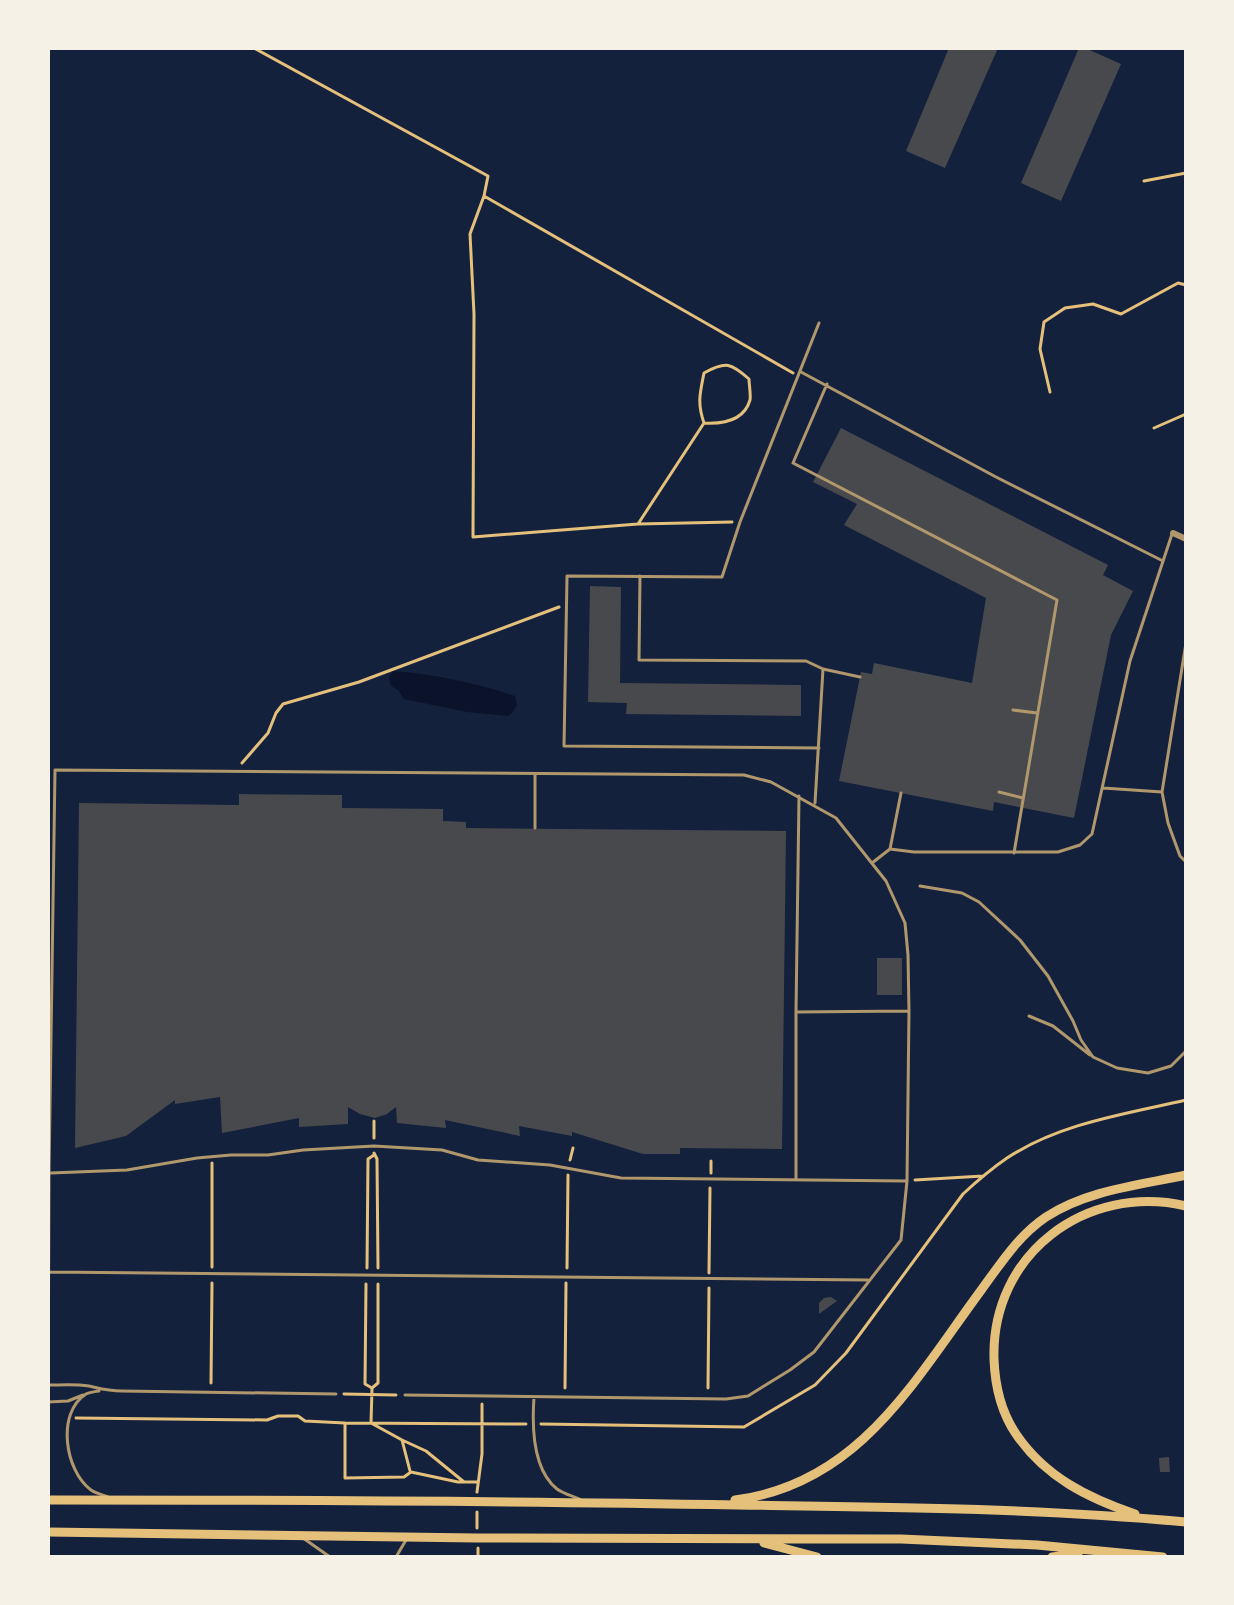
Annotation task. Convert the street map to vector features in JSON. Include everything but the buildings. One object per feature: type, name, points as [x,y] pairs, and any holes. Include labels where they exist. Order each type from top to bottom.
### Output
[{"type":"main road","points":[[705,1504],[746,1499],[790,1486],[840,1459],[863,1442],[897,1404],[1007,1254],[1048,1216],[1093,1195],[1186,1175]]},
{"type":"main road","points":[[1150,1518],[1105,1504],[1075,1489],[1027,1449],[1009,1422],[999,1395],[994,1366],[995,1334],[1004,1298],[1017,1272],[1035,1249],[1065,1224],[1090,1211],[1130,1202],[1156,1201],[1186,1206]]},
{"type":"main road","points":[[48,1500],[705,1504],[1003,1510],[1186,1522]]},
{"type":"main road","points":[[48,1532],[477,1538],[901,1539],[1037,1545],[1163,1557]]},
{"type":"main road","points":[[749,1539],[817,1557]]},
{"type":"main road","points":[[1052,1557],[1134,1554]]},
{"type":"street","points":[[1173,533],[1186,539]]},
{"type":"lane","points":[[819,323],[740,522],[722,577],[567,576],[564,746],[819,748]]},
{"type":"lane","points":[[800,374],[827,384],[996,477],[1163,561]]},
{"type":"lane","points":[[827,384],[793,463],[1057,600],[1014,853]]},
{"type":"lane","points":[[890,849],[914,852],[1058,852],[1080,845],[1092,834],[1130,661],[1173,533]]},
{"type":"lane","points":[[640,576],[639,660],[806,661],[823,669],[860,677]]},
{"type":"lane","points":[[1186,643],[1162,792],[1168,823],[1180,856],[1186,862]]},
{"type":"lane","points":[[814,805],[823,669]]},
{"type":"lane","points":[[1013,710],[1037,713]]},
{"type":"lane","points":[[48,1426],[55,770],[744,775],[771,782],[836,818],[886,881],[905,923],[909,1011],[907,1181],[901,1240],[814,1352],[748,1396],[726,1399],[405,1395]]},
{"type":"lane","points":[[535,774],[535,828]]},
{"type":"lane","points":[[1103,788],[1162,792]]},
{"type":"lane","points":[[999,792],[1023,798]]},
{"type":"lane","points":[[872,863],[890,849],[901,793]]},
{"type":"lane","points":[[796,1180],[799,796]]},
{"type":"lane","points":[[920,886],[962,893],[979,902],[1020,940],[1048,976],[1093,1057]]},
{"type":"lane","points":[[796,1012],[909,1011]]},
{"type":"lane","points":[[1029,1016],[1053,1026],[1093,1057],[1117,1068],[1148,1073],[1171,1066],[1186,1051]]},
{"type":"lane","points":[[49,1173],[127,1170],[197,1158],[374,1146],[442,1150],[478,1160],[550,1165],[621,1178],[907,1181]]},
{"type":"lane","points":[[49,1272],[868,1280]]},
{"type":"lane","points":[[49,1385],[89,1386],[102,1390]]},
{"type":"lane","points":[[48,1402],[68,1401],[102,1390],[336,1394]]},
{"type":"lane","points":[[87,1394],[68,1418],[68,1445],[74,1470],[90,1490],[116,1500]]},
{"type":"lane","points":[[534,1397],[533,1424],[538,1456],[546,1476],[558,1489],[585,1502]]},
{"type":"lane","points":[[300,1536],[330,1557]]},
{"type":"lane","points":[[396,1557],[407,1537]]},
{"type":"path","points":[[254,48],[488,176],[470,234],[474,314],[473,537],[638,524],[740,522]]},
{"type":"path","points":[[1144,181],[1186,173]]},
{"type":"path","points":[[484,196],[800,374]]},
{"type":"path","points":[[1050,392],[1040,349],[1044,322],[1065,308],[1093,304],[1121,314],[1178,283],[1186,285]]},
{"type":"path","points":[[720,364],[734,367],[749,379],[750,400],[741,415],[720,423],[704,423],[699,409],[704,373],[720,364]]},
{"type":"path","points":[[1154,428],[1186,414]]},
{"type":"path","points":[[638,524],[704,423]]},
{"type":"path","points":[[234,771],[268,733],[283,704],[359,682],[566,604]]},
{"type":"path","points":[[68,1418],[267,1420],[278,1416],[298,1416],[305,1421],[345,1423],[744,1427],[815,1385],[846,1353],[963,1194],[983,1176],[1009,1157],[1048,1137],[1090,1123],[1186,1100]]},
{"type":"path","points":[[907,1181],[983,1176]]},
{"type":"path","points":[[371,1423],[372,1388]]},
{"type":"path","points":[[336,1394],[405,1395]]},
{"type":"path","points":[[478,1557],[482,1396]]},
{"type":"path","points":[[345,1423],[345,1478],[404,1477],[411,1472],[478,1482]]},
{"type":"path","points":[[371,1423],[426,1451],[464,1482]]},
{"type":"path","points":[[402,1440],[411,1472]]},
{"type":"water","points":[[393,671],[486,687],[515,696],[517,705],[508,716],[467,712],[404,699],[391,686],[389,678]]}]
